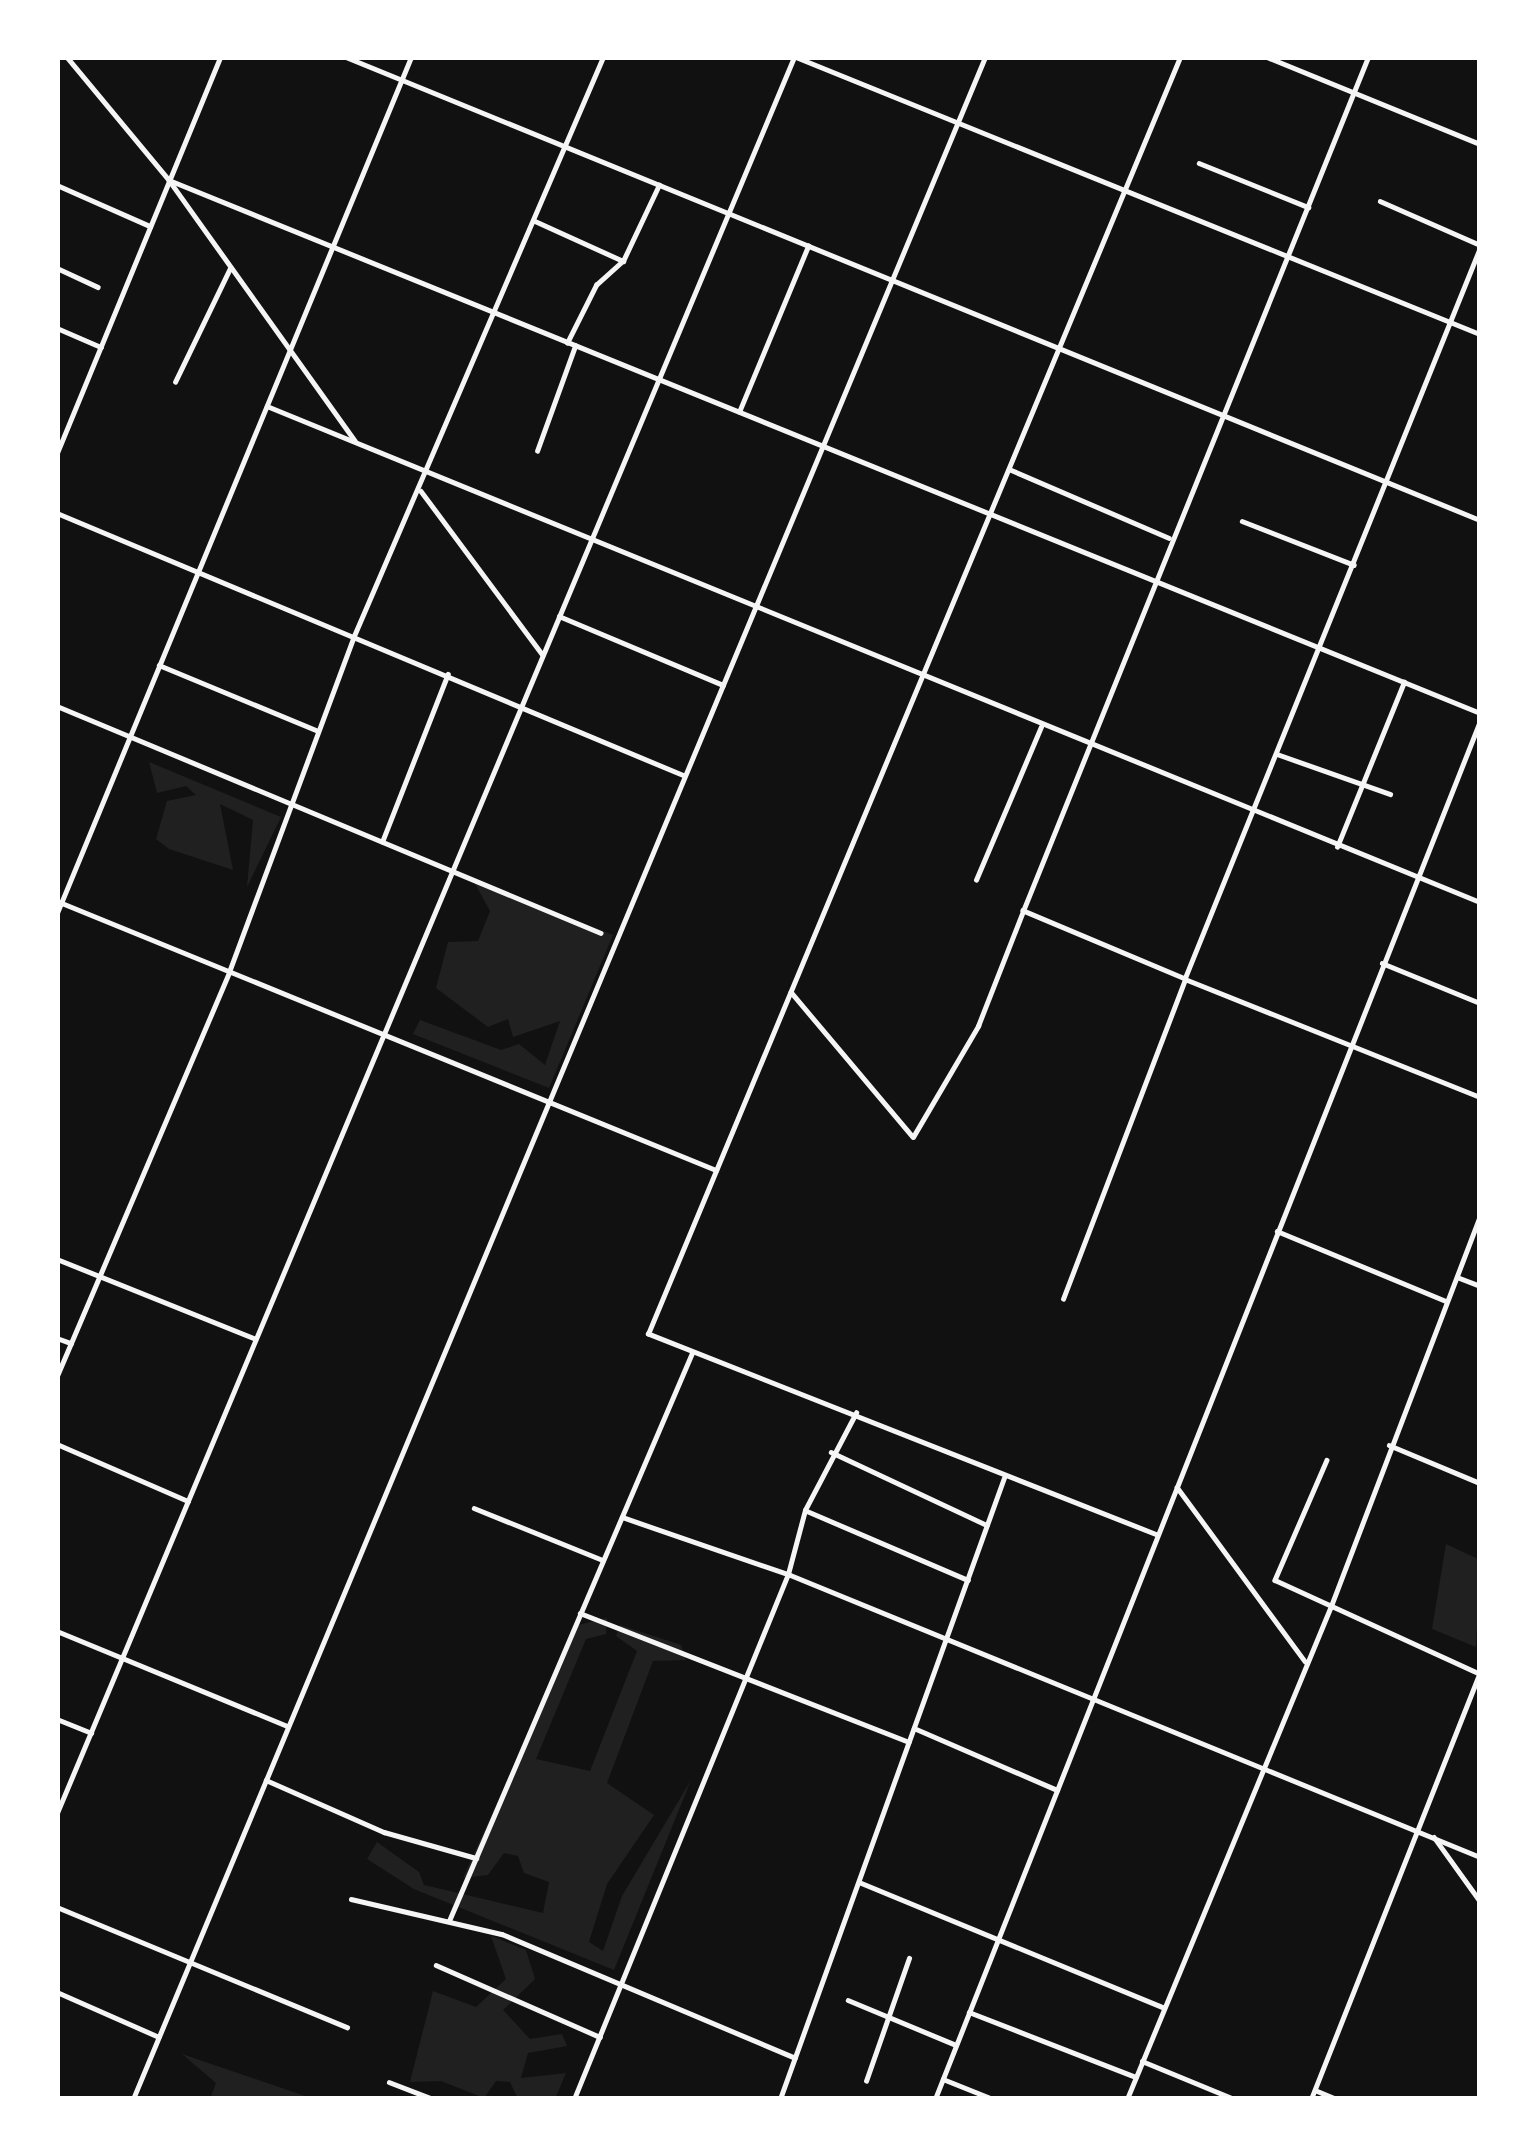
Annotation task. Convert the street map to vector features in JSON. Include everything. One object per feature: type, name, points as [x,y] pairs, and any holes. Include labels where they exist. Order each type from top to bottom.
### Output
[{"type":"street","points":[[67,57],[169,180],[357,444]]},
{"type":"street","points":[[57,453],[220,57]]},
{"type":"street","points":[[346,57],[1480,520]]},
{"type":"street","points":[[57,913],[411,57]]},
{"type":"street","points":[[57,1376],[229,972],[354,636],[429,473],[603,57]]},
{"type":"street","points":[[57,1813],[795,57],[1480,334]]},
{"type":"street","points":[[133,2099],[985,57]]},
{"type":"street","points":[[1157,1535],[648,1334],[1180,57]]},
{"type":"street","points":[[1267,57],[1480,144]]},
{"type":"street","points":[[791,992],[913,1137],[978,1026],[1169,538],[1368,57]]},
{"type":"street","points":[[1199,163],[1308,207]]},
{"type":"street","points":[[169,180],[1480,717],[935,2099]]},
{"type":"street","points":[[57,185],[150,226]]},
{"type":"street","points":[[567,343],[596,285],[623,261],[659,185]]},
{"type":"street","points":[[1063,1299],[1185,979],[1454,323],[1480,247],[1380,200]]},
{"type":"street","points":[[535,221],[623,261]]},
{"type":"street","points":[[739,413],[808,246]]},
{"type":"street","points":[[57,268],[98,286]]},
{"type":"street","points":[[176,382],[230,268]]},
{"type":"street","points":[[57,328],[101,346]]},
{"type":"street","points":[[537,451],[575,346]]},
{"type":"street","points":[[267,406],[1252,814],[1480,902]]},
{"type":"street","points":[[1009,468],[1169,538]]},
{"type":"street","points":[[421,491],[543,655]]},
{"type":"street","points":[[57,513],[685,776]]},
{"type":"street","points":[[1241,521],[1354,565]]},
{"type":"street","points":[[560,616],[723,685]]},
{"type":"street","points":[[160,665],[318,731]]},
{"type":"street","points":[[382,842],[448,674]]},
{"type":"street","points":[[1337,847],[1403,682]]},
{"type":"street","points":[[57,706],[601,933]]},
{"type":"street","points":[[976,880],[1042,727]]},
{"type":"street","points":[[1277,754],[1390,794]]},
{"type":"street","points":[[59,902],[547,1106],[716,1170]]},
{"type":"street","points":[[1023,911],[1480,1096]]},
{"type":"street","points":[[1382,963],[1480,1003]]},
{"type":"street","points":[[1127,2099],[1259,1768],[1331,1606],[1480,1215]]},
{"type":"street","points":[[1276,1232],[1446,1301]]},
{"type":"street","points":[[57,1258],[256,1340]]},
{"type":"street","points":[[1456,1277],[1480,1286]]},
{"type":"street","points":[[57,1338],[71,1343]]},
{"type":"street","points":[[449,1922],[692,1351]]},
{"type":"street","points":[[574,2099],[742,1677],[788,1574],[806,1510],[831,1452],[856,1413]]},
{"type":"street","points":[[57,1444],[188,1501]]},
{"type":"street","points":[[1390,1445],[1480,1483]]},
{"type":"street","points":[[831,1452],[987,1525]]},
{"type":"street","points":[[1312,2099],[1480,1674],[1276,1580],[1328,1460]]},
{"type":"street","points":[[781,2099],[1004,1478]]},
{"type":"street","points":[[1177,1486],[1305,1661]]},
{"type":"street","points":[[474,1508],[603,1560]]},
{"type":"street","points":[[806,1510],[968,1580]]},
{"type":"street","points":[[622,1517],[788,1574],[944,1643],[1480,1856]]},
{"type":"street","points":[[580,1613],[909,1742]]},
{"type":"street","points":[[57,1631],[288,1726]]},
{"type":"street","points":[[57,1719],[91,1732]]},
{"type":"street","points":[[914,1728],[1057,1790]]},
{"type":"street","points":[[266,1780],[384,1832],[476,1858]]},
{"type":"street","points":[[1432,1836],[1480,1901]]},
{"type":"street","points":[[858,1882],[996,1944],[1164,2008]]},
{"type":"street","points":[[351,1899],[449,1922],[623,1980],[795,2058]]},
{"type":"street","points":[[57,1907],[347,2027]]},
{"type":"street","points":[[866,2081],[909,1958]]},
{"type":"street","points":[[436,1965],[599,2037]]},
{"type":"street","points":[[57,1992],[159,2036]]},
{"type":"street","points":[[848,2000],[956,2045]]},
{"type":"street","points":[[969,2012],[1136,2077]]},
{"type":"street","points":[[1142,2061],[1234,2099]]},
{"type":"street","points":[[943,2078],[993,2099]]},
{"type":"street","points":[[389,2082],[432,2099]]},
{"type":"street","points":[[1315,2090],[1336,2099]]},
{"type":"shaded area","points":[[149,762],[281,817],[247,887],[253,820],[220,804],[233,870],[169,849],[156,839],[167,801],[196,795],[186,786],[157,793]]},
{"type":"shaded area","points":[[473,880],[613,935],[549,1088],[413,1034],[420,1020],[501,1050],[519,1044],[545,1065],[560,1021],[513,1037],[508,1019],[488,1027],[436,988],[448,942],[478,941],[490,911]]},
{"type":"shaded area","points":[[1446,1544],[1480,1560],[1476,1647],[1432,1629]]},
{"type":"shaded area","points":[[607,1618],[606,1634],[586,1639],[536,1759],[590,1771],[637,1651],[616,1636],[620,1625],[681,1645],[686,1660],[653,1661],[607,1783],[654,1815],[607,1884],[589,1942],[603,1951],[622,1896],[691,1780],[614,1970],[414,1889],[367,1859],[377,1842],[419,1872],[424,1885],[543,1913],[549,1882],[524,1873],[518,1856],[504,1853],[488,1875],[463,1878],[578,1625]]},
{"type":"shaded area","points":[[491,1936],[526,1950],[535,1979],[503,2010],[530,2039],[562,2034],[567,2046],[528,2053],[521,2078],[566,2073],[555,2099],[518,2099],[510,2082],[496,2081],[484,2098],[441,2081],[410,2082],[433,1991],[476,2007],[506,1979]]},
{"type":"shaded area","points":[[182,2054],[308,2097],[210,2099],[216,2083]]}]
